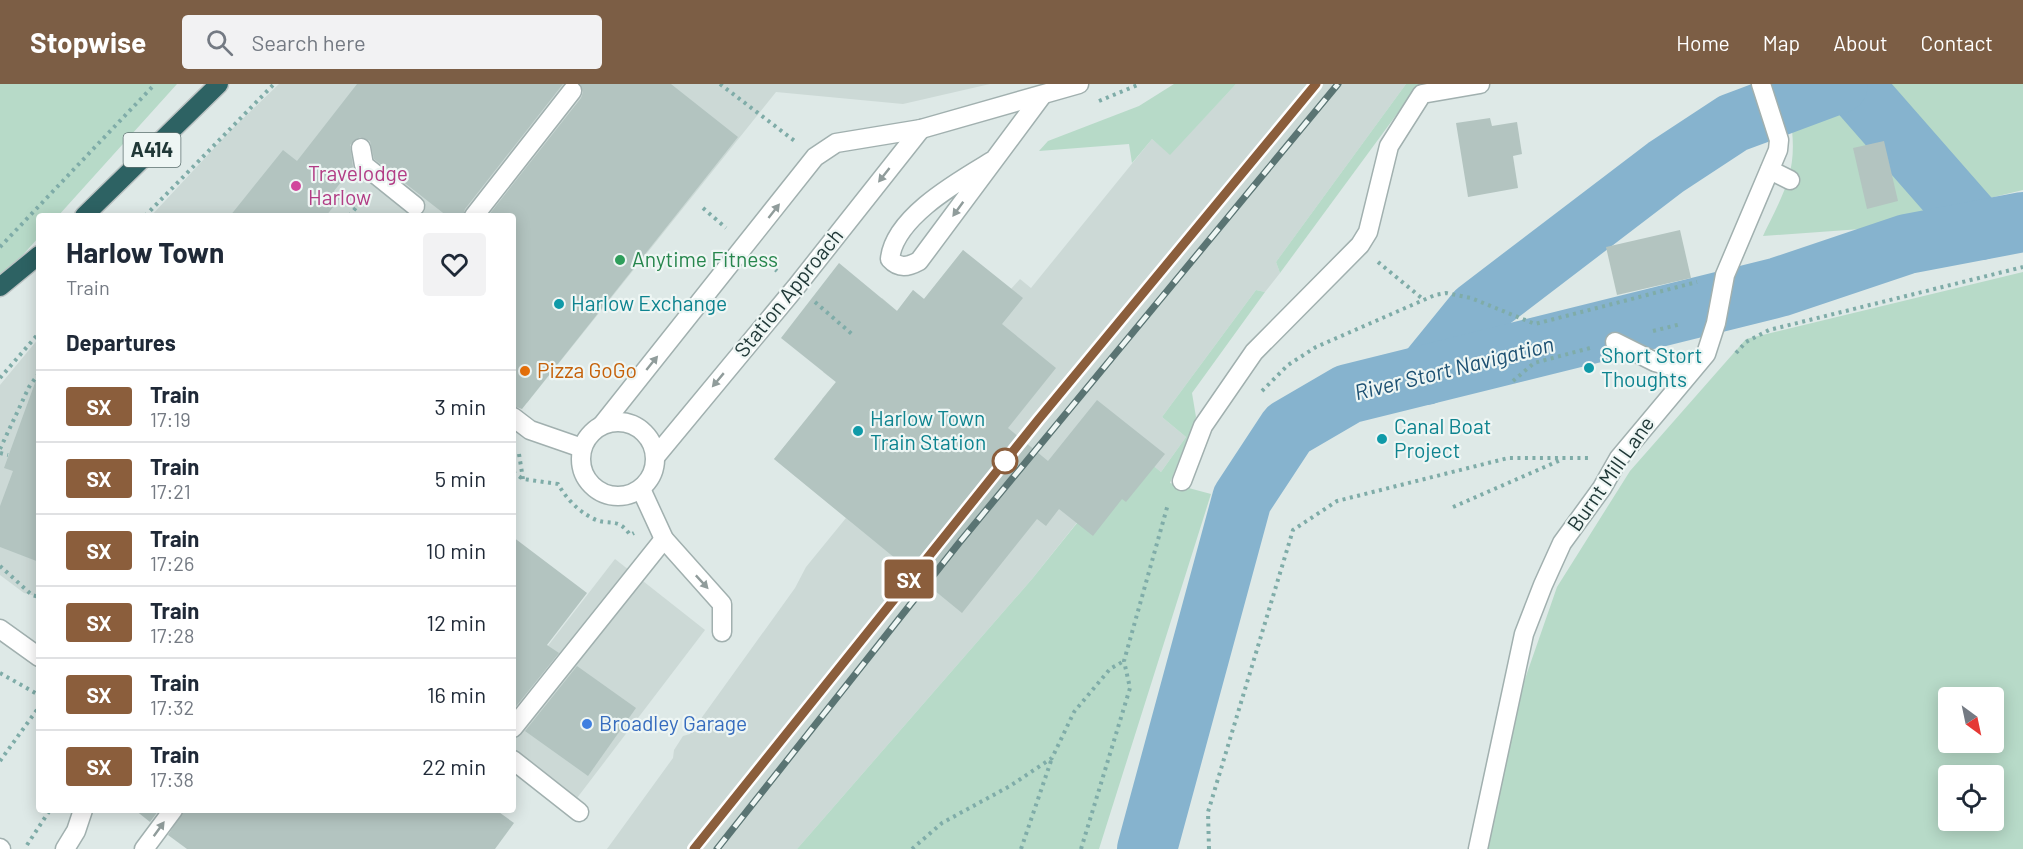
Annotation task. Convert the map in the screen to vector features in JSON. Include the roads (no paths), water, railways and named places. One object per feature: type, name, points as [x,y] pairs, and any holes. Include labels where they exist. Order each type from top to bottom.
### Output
[{"type":"highway","name":"A414","points":[[87,213],[219,84]]},
{"type":"highway","points":[[0,287],[36,257]]},
{"type":"street","points":[[722,632],[722,604],[664,539],[640,489],[618,497],[596,490],[583,471],[582,448],[815,157],[836,143],[921,129],[1041,97],[1079,84]]},
{"type":"street","points":[[1182,481],[1203,426],[1254,352],[1360,245],[1368,232],[1389,146],[1422,94],[1480,84]]},
{"type":"street","name":"Burnt Mill Lane","points":[[1478,849],[1524,634],[1562,543],[1602,488],[1619,458],[1689,371],[1706,354],[1716,323],[1725,275],[1770,170],[1779,140],[1761,84]]},
{"type":"street","points":[[476,213],[572,91]]},
{"type":"street","points":[[992,161],[936,195],[912,219],[891,247],[890,259],[895,264],[907,267],[919,261],[1041,97]]},
{"type":"street","name":"Station Approach","points":[[640,489],[655,469],[656,456],[796,287],[921,129]]},
{"type":"street","points":[[361,148],[364,165],[416,206]]},
{"type":"street","points":[[1770,170],[1790,180]]},
{"type":"street","points":[[1615,342],[1646,358],[1689,371]]},
{"type":"street","points":[[516,419],[530,430],[582,448]]},
{"type":"street","points":[[602,425],[626,422],[638,427],[653,445],[656,456]]},
{"type":"street","points":[[516,724],[664,539]]},
{"type":"street","points":[[0,629],[36,655]]},
{"type":"street","points":[[516,761],[579,812]]},
{"type":"street","points":[[64,849],[76,831],[82,813]]},
{"type":"street","points":[[144,849],[171,813]]},
{"type":"water","points":[[1681,306],[1683,318],[1529,358],[1526,345]]},
{"type":"waterway","points":[[1425,375],[1477,311],[1666,167],[1733,123],[1838,84]]},
{"type":"waterway","points":[[1852,84],[1980,230]]},
{"type":"waterway","name":"River Stort Navigation","points":[[1147,849],[1242,499],[1288,429],[1348,394],[1779,287],[1907,244],[2023,222]]},
{"type":"railway","points":[[694,849],[1069,383],[1316,84]]},
{"type":"railway","points":[[717,849],[959,543],[1338,84]]},
{"type":"train","name":"SX","points":[[694,849],[933,549],[1186,238],[1316,84]]},
{"type":"place","name":"Travelodge Harlow","points":[[296,186]]},
{"type":"place","name":"Anytime Fitness","points":[[620,260]]},
{"type":"place","name":"Harlow Exchange","points":[[559,304]]},
{"type":"place","name":"Short Stort Thoughts","points":[[1589,368]]},
{"type":"place","name":"Pizza GoGo","points":[[525,371]]},
{"type":"place","name":"Harlow Town Train Station","points":[[858,431]]},
{"type":"place","name":"Canal Boat Project","points":[[1382,439]]},
{"type":"place","name":"Broadley Garage","points":[[587,724]]}]
